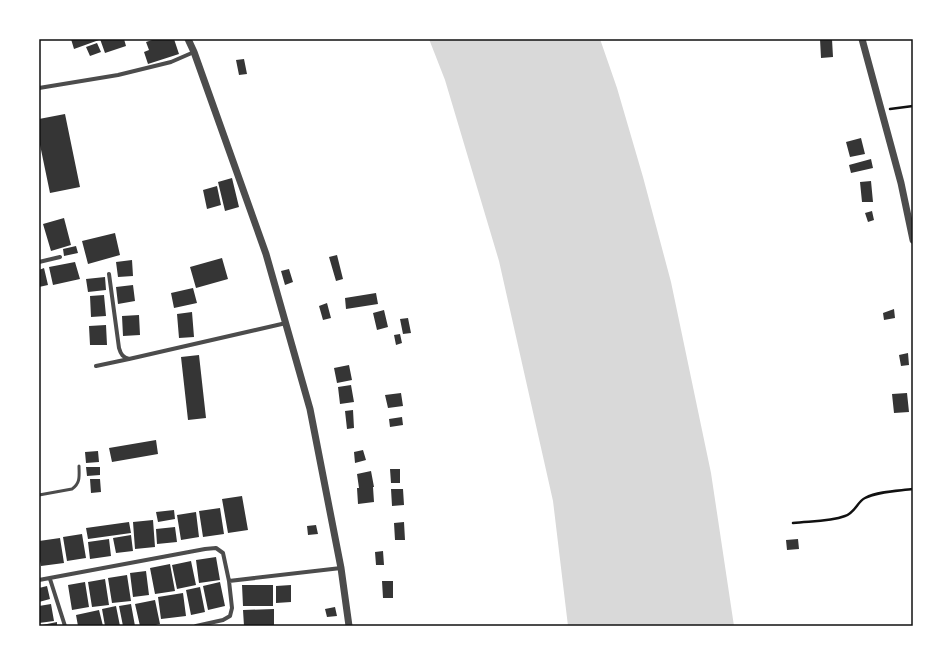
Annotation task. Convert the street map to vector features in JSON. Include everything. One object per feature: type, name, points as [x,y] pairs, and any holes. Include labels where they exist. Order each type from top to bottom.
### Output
[{"type":"street","points":[[188,39],[194,52],[266,254],[310,409],[341,568],[349,626]]},
{"type":"street","points":[[862,39],[901,184],[913,240]]},
{"type":"street","points":[[39,88],[118,75],[171,62],[194,52]]},
{"type":"street","points":[[39,262],[60,258]]},
{"type":"street","points":[[109,274],[119,348],[124,358],[129,359]]},
{"type":"street","points":[[96,366],[286,323]]},
{"type":"street","points":[[39,580],[216,548],[223,553],[229,581],[232,608],[230,616],[223,620],[196,626]]},
{"type":"street","points":[[229,581],[341,568]]},
{"type":"street","points":[[50,579],[65,626]]},
{"type":"lane","points":[[39,495],[76,487],[79,482],[79,466]]},
{"type":"path","points":[[882,111],[913,106]]},
{"type":"path","points":[[793,523],[838,519],[848,516],[864,499],[873,495],[913,488]]},
{"type":"shaded area","points":[[429,39],[600,39],[617,88],[671,282],[711,473],[734,626],[568,626],[553,501],[499,261],[445,80]]},
{"type":"building","points":[[71,39],[98,39],[99,40],[74,49]]},
{"type":"building","points":[[100,39],[124,39],[126,46],[105,53]]},
{"type":"building","points":[[155,39],[174,39],[179,54],[148,64],[144,52],[149,50],[146,42]]},
{"type":"building","points":[[820,39],[832,39],[833,57],[821,58]]},
{"type":"building","points":[[97,43],[101,52],[90,56],[86,47]]},
{"type":"building","points":[[244,59],[247,74],[239,75],[236,60]]},
{"type":"building","points":[[65,114],[80,187],[50,193],[39,140],[39,119]]},
{"type":"building","points":[[861,138],[865,154],[850,157],[846,142]]},
{"type":"building","points":[[871,159],[873,168],[851,173],[849,165]]},
{"type":"building","points":[[232,178],[239,207],[225,211],[218,182]]},
{"type":"building","points":[[871,181],[873,202],[862,202],[860,182]]},
{"type":"building","points":[[217,186],[221,205],[207,209],[203,190]]},
{"type":"building","points":[[872,211],[874,220],[868,222],[865,213]]},
{"type":"building","points":[[64,218],[71,245],[51,251],[43,224]]},
{"type":"building","points":[[115,233],[120,255],[88,264],[82,241]]},
{"type":"building","points":[[76,246],[78,253],[64,256],[63,249]]},
{"type":"building","points":[[337,255],[343,279],[336,281],[329,257]]},
{"type":"building","points":[[222,258],[228,279],[196,288],[190,267]]},
{"type":"building","points":[[132,260],[133,276],[118,277],[116,262]]},
{"type":"building","points":[[75,262],[80,279],[53,285],[49,267]]},
{"type":"building","points":[[44,268],[48,285],[39,287],[39,270]]},
{"type":"building","points":[[289,269],[293,282],[285,285],[281,271]]},
{"type":"building","points":[[105,277],[106,290],[88,292],[86,279]]},
{"type":"building","points":[[133,285],[135,301],[118,304],[116,287]]},
{"type":"building","points":[[193,288],[197,303],[174,308],[171,293]]},
{"type":"building","points":[[376,293],[378,304],[346,309],[345,298]]},
{"type":"building","points":[[104,295],[106,316],[91,317],[90,296]]},
{"type":"building","points":[[327,303],[331,318],[323,320],[319,306]]},
{"type":"building","points":[[894,309],[895,318],[884,320],[883,313]]},
{"type":"building","points":[[384,310],[388,327],[377,330],[373,313]]},
{"type":"building","points":[[192,312],[194,337],[179,338],[177,314]]},
{"type":"building","points":[[139,315],[140,335],[123,336],[122,316]]},
{"type":"building","points":[[408,318],[411,333],[403,334],[400,319]]},
{"type":"building","points":[[106,325],[107,345],[90,345],[89,326]]},
{"type":"building","points":[[400,334],[402,343],[396,345],[394,335]]},
{"type":"building","points":[[908,353],[909,365],[901,366],[899,355]]},
{"type":"building","points":[[199,355],[206,418],[188,420],[181,357]]},
{"type":"building","points":[[349,365],[352,380],[337,383],[334,368]]},
{"type":"building","points":[[351,385],[354,402],[340,404],[338,387]]},
{"type":"building","points":[[401,393],[403,406],[388,408],[385,395]]},
{"type":"building","points":[[907,393],[909,412],[894,413],[892,394]]},
{"type":"building","points":[[353,410],[354,428],[347,429],[345,411]]},
{"type":"building","points":[[402,417],[403,425],[390,427],[389,419]]},
{"type":"building","points":[[156,440],[158,454],[112,462],[109,448]]},
{"type":"building","points":[[363,450],[366,460],[355,463],[354,452]]},
{"type":"building","points":[[98,451],[99,462],[86,463],[85,452]]},
{"type":"building","points":[[86,467],[100,467],[100,475],[87,476]]},
{"type":"building","points":[[390,469],[400,469],[400,483],[391,483]]},
{"type":"building","points":[[371,471],[374,487],[374,502],[358,504],[357,488],[359,488],[357,474]]},
{"type":"building","points":[[90,479],[100,479],[101,492],[91,493]]},
{"type":"building","points":[[391,489],[403,489],[404,505],[392,506]]},
{"type":"building","points":[[242,496],[248,530],[228,533],[222,499]]},
{"type":"building","points":[[220,508],[224,534],[203,537],[199,511]]},
{"type":"building","points":[[174,510],[175,519],[158,522],[156,512]]},
{"type":"building","points":[[196,512],[199,537],[181,540],[177,515]]},
{"type":"building","points":[[153,520],[155,547],[135,549],[133,522]]},
{"type":"building","points":[[129,522],[131,533],[88,539],[86,528]]},
{"type":"building","points":[[404,522],[405,540],[395,540],[394,523]]},
{"type":"building","points":[[316,525],[318,534],[308,535],[307,526]]},
{"type":"building","points":[[175,527],[177,542],[157,544],[156,529]]},
{"type":"building","points":[[82,534],[86,558],[67,561],[63,537]]},
{"type":"building","points":[[131,535],[133,551],[116,553],[113,538]]},
{"type":"building","points":[[60,538],[64,563],[41,566],[39,541]]},
{"type":"building","points":[[109,539],[111,556],[90,559],[88,542]]},
{"type":"building","points":[[798,539],[799,549],[787,550],[786,540]]},
{"type":"building","points":[[383,551],[384,565],[376,565],[375,552]]},
{"type":"building","points":[[216,557],[220,580],[199,583],[196,560]]},
{"type":"building","points":[[191,561],[196,585],[177,589],[172,565]]},
{"type":"building","points":[[170,564],[175,591],[155,594],[150,568]]},
{"type":"building","points":[[146,571],[149,595],[133,597],[130,573]]},
{"type":"building","points":[[127,575],[131,601],[112,603],[108,578]]},
{"type":"building","points":[[105,579],[109,605],[92,607],[88,582]]},
{"type":"building","points":[[382,581],[393,581],[393,598],[383,598]]},
{"type":"building","points":[[85,582],[89,607],[72,610],[68,585]]},
{"type":"building","points":[[220,582],[225,606],[208,610],[203,586]]},
{"type":"building","points":[[242,585],[273,585],[273,606],[243,606]]},
{"type":"building","points":[[291,585],[291,602],[276,603],[276,586]]},
{"type":"building","points":[[47,586],[50,599],[39,602],[39,588]]},
{"type":"building","points":[[200,587],[205,612],[191,615],[186,590]]},
{"type":"building","points":[[183,593],[186,616],[161,619],[158,597]]},
{"type":"building","points":[[155,600],[160,624],[140,626],[135,604]]},
{"type":"building","points":[[51,604],[54,621],[39,623],[39,606]]},
{"type":"building","points":[[131,604],[135,626],[123,626],[119,606]]},
{"type":"building","points":[[116,606],[120,626],[105,626],[102,609]]},
{"type":"building","points":[[335,607],[337,616],[327,617],[325,609]]},
{"type":"building","points":[[274,609],[274,626],[244,626],[243,610]]},
{"type":"building","points":[[99,610],[103,626],[78,626],[76,615]]},
{"type":"building","points":[[57,622],[57,626],[42,626],[42,625]]}]
